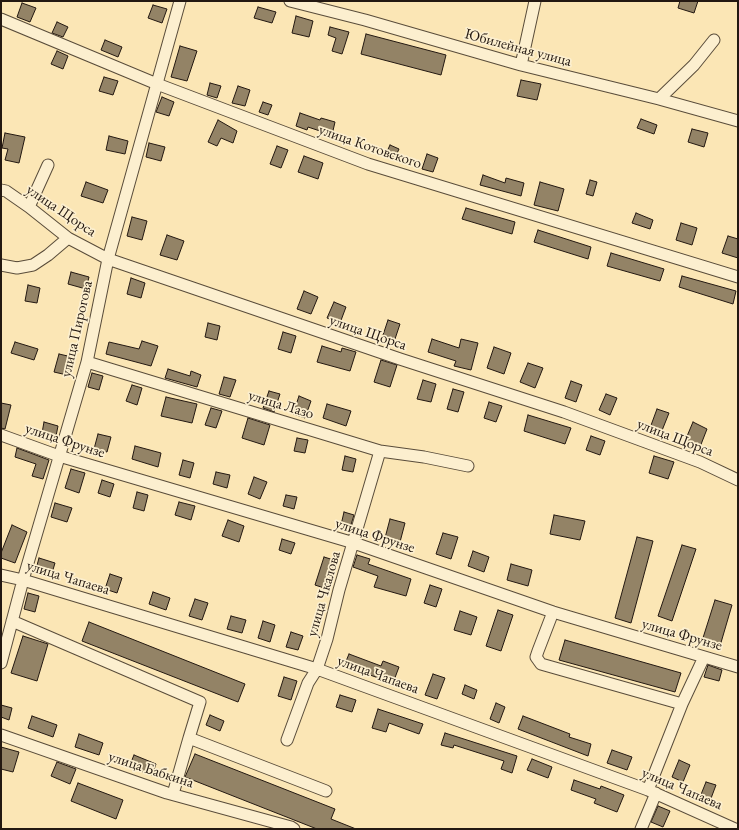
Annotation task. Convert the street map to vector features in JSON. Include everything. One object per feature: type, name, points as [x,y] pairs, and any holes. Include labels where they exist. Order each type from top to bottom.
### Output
[{"type":"street","name":"улица Пирогова","points":[[1,663],[23,580],[87,362],[108,259],[180,1]]},
{"type":"street","name":"Юбилейная улица","points":[[290,1],[365,20],[520,65],[659,99],[738,121]]},
{"type":"street","points":[[520,65],[535,1]]},
{"type":"street","name":"улица Котовского","points":[[1,19],[157,84],[368,164],[738,277]]},
{"type":"street","points":[[659,99],[694,65],[714,40]]},
{"type":"street","points":[[30,207],[48,165]]},
{"type":"street","name":"улица Щорса","points":[[1,190],[6,191],[30,207],[68,238],[108,259],[400,360],[564,412],[700,462],[738,480]]},
{"type":"street","points":[[1,265],[17,268],[33,265],[48,255],[68,238]]},
{"type":"street","name":"улица Лазо","points":[[87,362],[380,451],[424,457],[468,466]]},
{"type":"street","name":"улица Фрунзе","points":[[1,435],[59,456],[354,543],[553,612],[738,667]]},
{"type":"street","name":"улица Чкалова","points":[[287,740],[308,683],[317,669],[380,451]]},
{"type":"street","name":"улица Чапаева","points":[[1,575],[23,580],[317,669],[652,791],[735,829]]},
{"type":"street","points":[[553,612],[536,657],[541,664],[682,704]]},
{"type":"street","points":[[12,621],[200,702],[173,794]]},
{"type":"street","points":[[641,829],[652,791],[682,704],[704,657]]},
{"type":"street","name":"улица Бабкина","points":[[1,735],[173,794],[294,829]]},
{"type":"street","points":[[189,738],[326,791]]},
{"type":"building","points":[[680,1],[698,1],[694,13],[678,8]]},
{"type":"building","points":[[22,3],[36,8],[30,22],[17,17]]},
{"type":"building","points":[[153,5],[167,9],[162,23],[148,18]]},
{"type":"building","points":[[258,7],[276,12],[272,23],[254,18]]},
{"type":"building","points":[[296,16],[313,21],[309,37],[292,33]]},
{"type":"building","points":[[57,22],[68,27],[63,37],[52,33]]},
{"type":"building","points":[[330,27],[349,32],[342,54],[332,51],[336,38],[328,35]]},
{"type":"building","points":[[366,34],[446,55],[441,75],[361,54]]},
{"type":"building","points":[[105,40],[122,47],[118,57],[101,50]]},
{"type":"building","points":[[180,46],[197,51],[187,81],[171,77]]},
{"type":"building","points":[[57,51],[68,56],[63,69],[51,64]]},
{"type":"building","points":[[104,77],[118,81],[113,95],[99,91]]},
{"type":"building","points":[[521,80],[541,84],[537,100],[517,96]]},
{"type":"building","points":[[210,83],[221,86],[217,98],[207,95]]},
{"type":"building","points":[[238,86],[250,90],[245,106],[232,103]]},
{"type":"building","points":[[162,97],[174,102],[169,116],[156,112]]},
{"type":"building","points":[[263,102],[272,105],[268,115],[259,112]]},
{"type":"building","points":[[300,113],[320,120],[321,118],[335,122],[332,135],[308,127],[307,130],[296,126]]},
{"type":"building","points":[[641,119],[657,125],[654,134],[637,128]]},
{"type":"building","points":[[218,120],[237,131],[233,143],[221,138],[217,146],[208,142]]},
{"type":"building","points":[[692,129],[708,133],[704,147],[688,142]]},
{"type":"building","points":[[5,133],[25,137],[19,163],[5,160],[8,149],[2,148]]},
{"type":"building","points":[[109,136],[128,141],[125,154],[106,150]]},
{"type":"building","points":[[149,143],[165,147],[161,161],[146,157]]},
{"type":"building","points":[[390,145],[399,149],[394,160],[385,156]]},
{"type":"building","points":[[277,146],[288,150],[281,168],[270,164]]},
{"type":"building","points":[[427,154],[438,158],[433,172],[422,169]]},
{"type":"building","points":[[304,156],[323,163],[318,179],[298,172]]},
{"type":"building","points":[[483,175],[505,183],[506,178],[524,183],[521,196],[480,185]]},
{"type":"building","points":[[590,180],[597,182],[593,196],[586,194]]},
{"type":"building","points":[[86,182],[108,190],[103,203],[81,196]]},
{"type":"building","points":[[540,182],[564,189],[558,211],[534,205]]},
{"type":"building","points":[[466,208],[515,222],[512,234],[462,219]]},
{"type":"building","points":[[636,213],[653,220],[650,229],[632,223]]},
{"type":"building","points":[[132,217],[147,221],[142,240],[127,236]]},
{"type":"building","points":[[681,223],[697,228],[692,245],[676,240]]},
{"type":"building","points":[[538,230],[591,247],[588,259],[534,242]]},
{"type":"building","points":[[167,235],[184,241],[177,260],[160,255]]},
{"type":"building","points":[[728,236],[738,239],[738,258],[722,253]]},
{"type":"building","points":[[611,253],[664,269],[660,281],[607,266]]},
{"type":"building","points":[[71,272],[89,277],[86,289],[68,284]]},
{"type":"building","points":[[682,276],[736,291],[733,304],[679,287]]},
{"type":"building","points":[[131,278],[145,283],[141,298],[127,294]]},
{"type":"building","points":[[28,285],[40,288],[37,303],[25,301]]},
{"type":"building","points":[[304,291],[318,297],[311,314],[297,309]]},
{"type":"building","points":[[334,302],[346,307],[340,323],[327,318]]},
{"type":"building","points":[[388,320],[400,324],[395,339],[383,335]]},
{"type":"building","points":[[208,323],[220,326],[217,340],[205,337]]},
{"type":"building","points":[[283,332],[296,336],[291,353],[278,349]]},
{"type":"building","points":[[432,339],[459,348],[461,339],[478,343],[471,370],[454,366],[456,361],[428,352]]},
{"type":"building","points":[[142,341],[158,346],[151,366],[106,354],[109,342],[139,349]]},
{"type":"building","points":[[15,342],[38,349],[34,360],[11,353]]},
{"type":"building","points":[[322,346],[341,352],[342,348],[356,352],[350,371],[317,362]]},
{"type":"building","points":[[494,347],[511,353],[504,374],[487,368]]},
{"type":"building","points":[[59,354],[72,357],[67,375],[54,372]]},
{"type":"building","points":[[381,360],[397,365],[390,387],[374,382]]},
{"type":"building","points":[[528,363],[543,368],[535,388],[520,382]]},
{"type":"building","points":[[168,369],[190,376],[191,371],[201,375],[197,387],[165,378]]},
{"type":"building","points":[[92,373],[103,376],[99,390],[88,387]]},
{"type":"building","points":[[224,377],[236,380],[230,397],[219,394]]},
{"type":"building","points":[[423,380],[436,384],[431,402],[417,399]]},
{"type":"building","points":[[571,381],[582,385],[576,402],[565,398]]},
{"type":"building","points":[[132,385],[142,388],[137,405],[126,401]]},
{"type":"building","points":[[453,389],[464,392],[458,412],[447,409]]},
{"type":"building","points":[[269,391],[280,394],[274,412],[263,408]]},
{"type":"building","points":[[606,394],[617,398],[610,415],[599,410]]},
{"type":"building","points":[[299,396],[311,401],[305,418],[293,414]]},
{"type":"building","points":[[166,397],[197,404],[192,423],[161,416]]},
{"type":"building","points":[[489,402],[502,406],[496,422],[484,418]]},
{"type":"building","points":[[1,403],[11,405],[5,429],[1,428]]},
{"type":"building","points":[[327,404],[351,411],[346,426],[323,418]]},
{"type":"building","points":[[211,408],[222,411],[216,428],[205,425]]},
{"type":"building","points":[[657,409],[669,413],[661,433],[650,428]]},
{"type":"building","points":[[528,415],[571,428],[565,444],[524,431]]},
{"type":"building","points":[[248,418],[270,425],[264,445],[242,438]]},
{"type":"building","points":[[44,422],[58,426],[56,436],[42,433]]},
{"type":"building","points":[[693,422],[707,429],[700,447],[685,441]]},
{"type":"building","points":[[98,434],[111,437],[107,452],[94,449]]},
{"type":"building","points":[[591,436],[605,441],[600,455],[586,450]]},
{"type":"building","points":[[297,438],[308,440],[305,453],[294,451]]},
{"type":"building","points":[[135,446],[161,453],[158,467],[132,459]]},
{"type":"building","points":[[17,448],[49,460],[43,479],[32,476],[36,464],[15,457]]},
{"type":"building","points":[[345,456],[356,459],[353,472],[342,470]]},
{"type":"building","points":[[654,456],[674,462],[668,479],[649,473]]},
{"type":"building","points":[[183,460],[194,463],[190,478],[179,475]]},
{"type":"building","points":[[71,469],[85,473],[79,493],[65,488]]},
{"type":"building","points":[[216,472],[230,475],[227,488],[213,484]]},
{"type":"building","points":[[254,477],[267,482],[260,499],[248,494]]},
{"type":"building","points":[[102,480],[114,484],[110,497],[98,493]]},
{"type":"building","points":[[137,492],[148,495],[144,511],[133,508]]},
{"type":"building","points":[[286,495],[297,497],[294,509],[283,506]]},
{"type":"building","points":[[179,502],[195,506],[191,520],[175,515]]},
{"type":"building","points":[[55,503],[72,508],[67,522],[51,517]]},
{"type":"building","points":[[344,512],[354,515],[350,528],[341,525]]},
{"type":"building","points":[[554,515],[585,521],[580,540],[550,534]]},
{"type":"building","points":[[390,519],[405,523],[400,542],[385,538]]},
{"type":"building","points":[[228,520],[244,526],[239,542],[222,536]]},
{"type":"building","points":[[12,525],[27,532],[15,563],[1,558],[1,553]]},
{"type":"building","points":[[443,533],[458,537],[451,559],[436,554]]},
{"type":"building","points":[[637,537],[653,541],[631,623],[615,618]]},
{"type":"building","points":[[282,539],[295,543],[291,554],[279,550]]},
{"type":"building","points":[[682,545],[696,549],[672,621],[658,616]]},
{"type":"building","points":[[473,551],[489,557],[484,572],[468,566]]},
{"type":"building","points":[[357,555],[370,559],[368,564],[411,579],[406,596],[374,587],[378,576],[353,567]]},
{"type":"building","points":[[324,557],[337,561],[327,589],[315,585]]},
{"type":"building","points":[[39,558],[55,563],[52,573],[36,569]]},
{"type":"building","points":[[511,564],[532,570],[528,586],[507,580]]},
{"type":"building","points":[[110,574],[122,578],[117,593],[105,589]]},
{"type":"building","points":[[430,585],[442,589],[436,607],[424,603]]},
{"type":"building","points":[[153,592],[170,598],[166,610],[149,604]]},
{"type":"building","points":[[28,593],[39,596],[35,612],[24,609]]},
{"type":"building","points":[[195,599],[208,603],[202,620],[189,616]]},
{"type":"building","points":[[715,600],[732,605],[720,646],[702,641]]},
{"type":"building","points":[[498,610],[513,615],[501,651],[486,646]]},
{"type":"building","points":[[460,611],[477,617],[471,635],[454,630]]},
{"type":"building","points":[[231,616],[246,620],[242,633],[227,629]]},
{"type":"building","points":[[263,621],[275,625],[270,642],[258,638]]},
{"type":"building","points":[[89,622],[245,684],[238,702],[82,641]]},
{"type":"building","points":[[291,632],[303,636],[298,650],[286,647]]},
{"type":"building","points":[[23,636],[48,644],[37,681],[11,673]]},
{"type":"building","points":[[565,640],[681,673],[675,692],[559,660]]},
{"type":"building","points":[[349,654],[381,666],[383,661],[399,667],[393,683],[344,666]]},
{"type":"building","points":[[708,665],[722,670],[719,681],[704,677]]},
{"type":"building","points":[[433,674],[445,678],[437,699],[425,695]]},
{"type":"building","points":[[284,677],[297,681],[291,700],[278,696]]},
{"type":"building","points":[[465,685],[477,690],[474,699],[462,694]]},
{"type":"building","points":[[340,695],[356,700],[352,712],[336,707]]},
{"type":"building","points":[[496,703],[505,707],[499,723],[490,719]]},
{"type":"building","points":[[1,705],[12,708],[9,720],[1,717]]},
{"type":"building","points":[[378,709],[423,724],[419,734],[389,723],[386,732],[372,728]]},
{"type":"building","points":[[210,715],[224,721],[220,731],[206,725]]},
{"type":"building","points":[[32,716],[57,725],[53,737],[28,728]]},
{"type":"building","points":[[523,716],[570,734],[569,737],[591,744],[588,756],[518,729]]},
{"type":"building","points":[[445,733],[517,756],[512,773],[501,769],[504,761],[454,745],[453,748],[441,745]]},
{"type":"building","points":[[79,734],[103,743],[99,755],[75,747]]},
{"type":"building","points":[[1,747],[19,752],[13,772],[1,769]]},
{"type":"building","points":[[612,750],[632,757],[627,770],[607,763]]},
{"type":"building","points":[[195,754],[335,809],[331,819],[356,829],[317,829],[185,777]]},
{"type":"building","points":[[134,755],[156,764],[152,775],[129,767]]},
{"type":"building","points":[[532,759],[552,767],[548,778],[527,770]]},
{"type":"building","points":[[679,760],[690,765],[683,782],[672,777]]},
{"type":"building","points":[[57,762],[76,769],[70,784],[51,776]]},
{"type":"building","points":[[574,780],[600,789],[601,786],[624,795],[617,812],[594,803],[596,799],[571,790]]},
{"type":"building","points":[[706,782],[716,785],[710,801],[700,797]]},
{"type":"building","points":[[78,783],[123,800],[116,819],[71,801]]},
{"type":"building","points":[[658,806],[670,811],[663,827],[651,822]]}]
